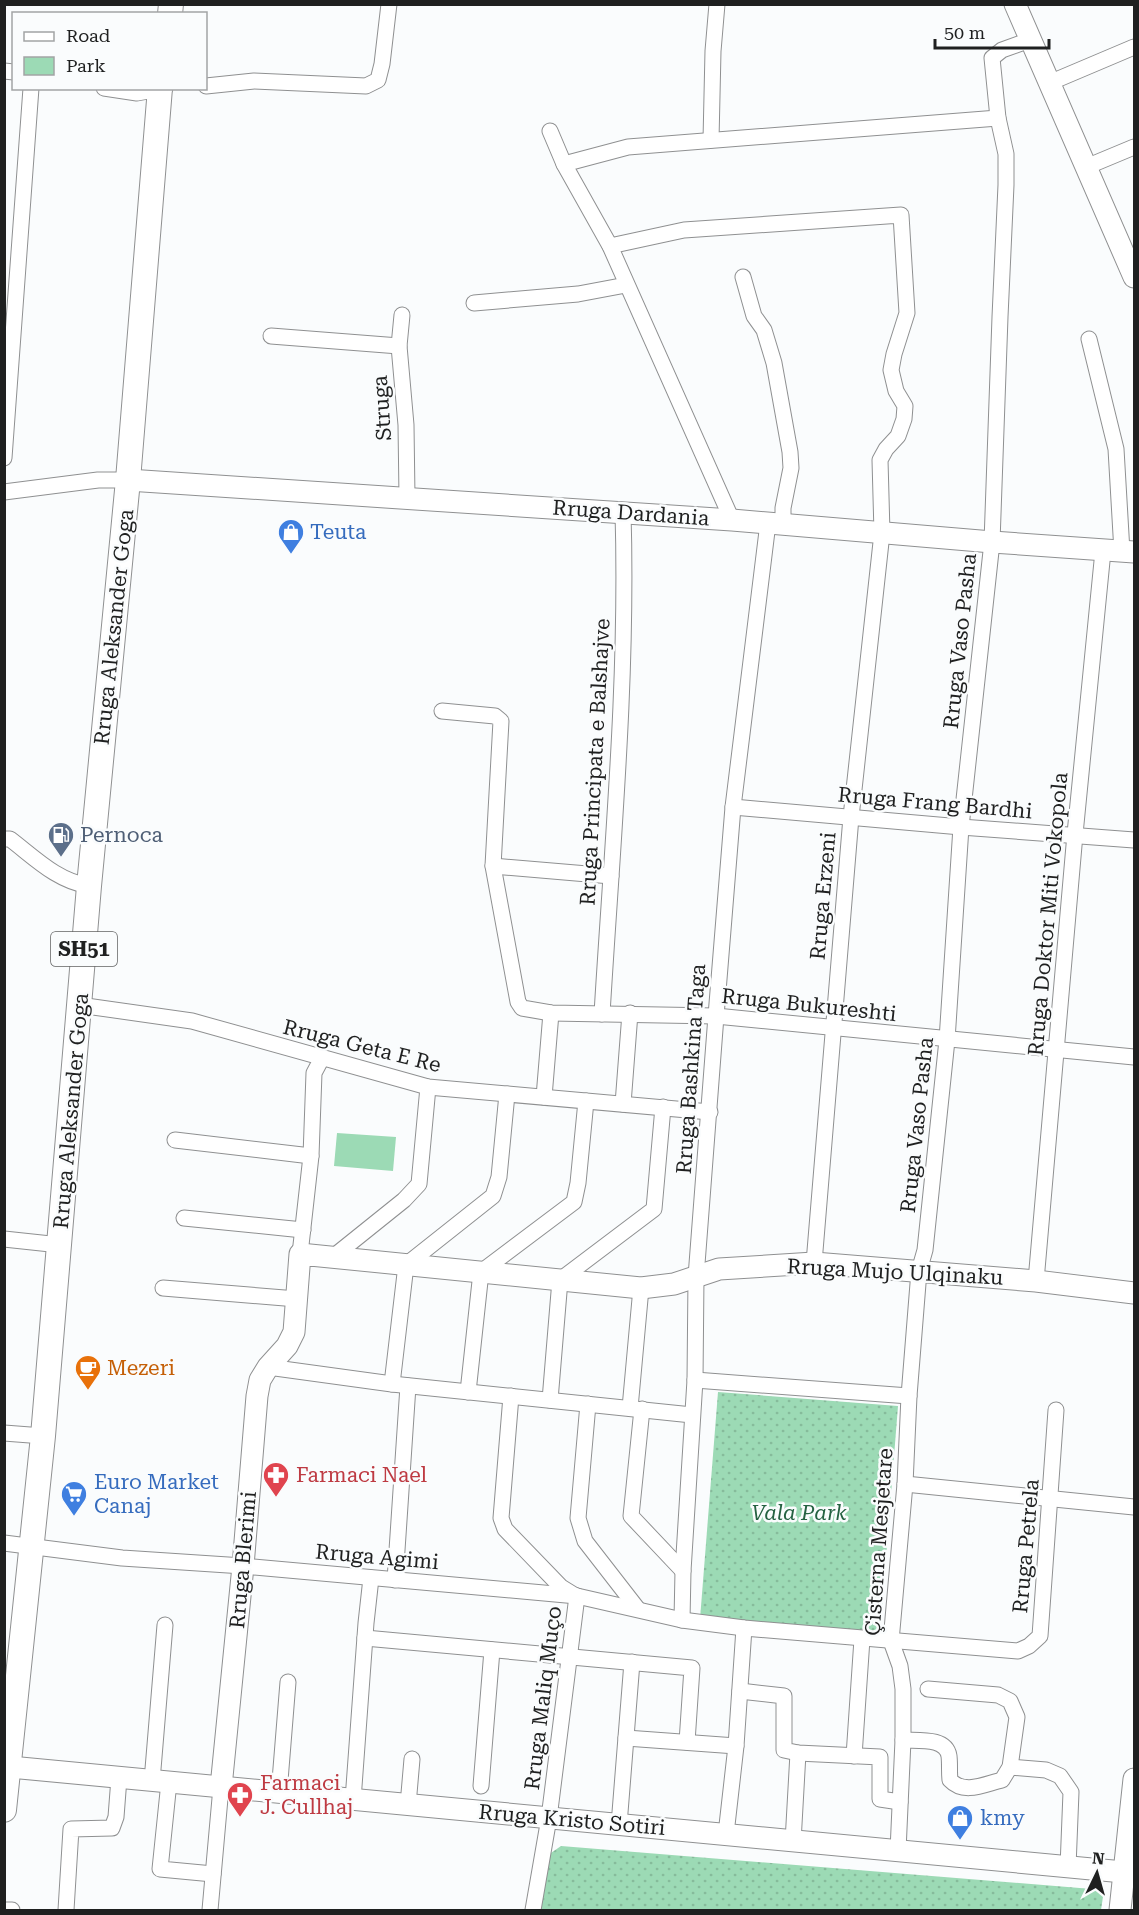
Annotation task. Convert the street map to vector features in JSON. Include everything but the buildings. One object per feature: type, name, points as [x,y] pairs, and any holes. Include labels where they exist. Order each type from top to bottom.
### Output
[{"type":"main road","name":"Rruga Aleksander Goga","points":[[4,1810],[43,1436],[89,886],[128,480],[160,90]]},
{"type":"street","points":[[207,86],[254,81],[366,86],[378,80],[389,4]]},
{"type":"street","points":[[711,140],[712,51],[717,4]]},
{"type":"street","points":[[1015,4],[1134,277]]},
{"type":"street","name":"Rruga Vaso Pasha","points":[[919,1271],[924,1250],[947,1040],[961,827],[992,542],[1006,154],[998,118],[992,58],[1002,50],[1030,40]]},
{"type":"street","points":[[1049,83],[1134,47]]},
{"type":"street","points":[[4,458],[31,90]]},
{"type":"street","points":[[117,90],[137,93],[154,90]]},
{"type":"street","points":[[564,164],[628,147],[998,118]]},
{"type":"street","points":[[550,131],[564,164],[610,246],[732,520]]},
{"type":"street","points":[[1086,167],[1134,147]]},
{"type":"street","name":"Rruga Erzeni","points":[[610,246],[684,230],[901,215],[907,313],[891,370],[896,391],[905,406],[904,419],[898,436],[880,460],[882,533],[851,817],[814,1263]]},
{"type":"street","name":"Rruga Bashkina Taga","points":[[682,1620],[695,1380],[696,1276],[733,807],[776,524],[783,508],[791,468],[774,363],[764,330],[754,316],[743,277]]},
{"type":"street","points":[[474,303],[578,294],[626,285]]},
{"type":"street","name":"Struga","points":[[402,315],[399,346],[406,425],[407,497]]},
{"type":"street","points":[[271,336],[399,346]]},
{"type":"street","name":"Rruga Doktor Miti Vokopola","points":[[1036,1281],[1075,834],[1120,551],[1116,449],[1089,339]]},
{"type":"street","points":[[4,492],[98,480],[128,480]]},
{"type":"street","name":"Rruga Dardania","points":[[128,480],[622,512],[1120,551]]},
{"type":"street","name":"Rruga Principata e Balshajve","points":[[602,1014],[617,794],[624,635],[622,512]]},
{"type":"street","points":[[442,711],[495,716],[501,721],[493,866],[611,876]]},
{"type":"street","name":"Rruga Frang Bardhi","points":[[733,807],[1134,840]]},
{"type":"street","points":[[4,839],[10,839],[48,869],[73,883],[89,886]]},
{"type":"street","name":"Rruga Bukureshti","points":[[493,866],[518,1002],[522,1008],[528,1010],[716,1016],[1134,1057]]},
{"type":"street","name":"Rruga Geta E Re","points":[[79,1005],[192,1021],[428,1087],[710,1112]]},
{"type":"street","points":[[544,1097],[551,1012]]},
{"type":"street","points":[[622,1104],[630,1013]]},
{"type":"street","name":"Rruga Blerimi","points":[[221,1787],[257,1396],[260,1380],[268,1367],[287,1346],[294,1332],[311,1156],[314,1073],[322,1058]]},
{"type":"street","points":[[333,1257],[404,1200],[419,1185],[428,1087]]},
{"type":"street","points":[[392,1384],[406,1264],[493,1196],[499,1177],[507,1094]]},
{"type":"street","points":[[468,1392],[481,1272],[574,1202],[578,1184],[586,1101]]},
{"type":"street","points":[[550,1400],[560,1280],[654,1209],[663,1107]]},
{"type":"street","points":[[175,1140],[311,1156]]},
{"type":"street","points":[[184,1218],[303,1230]]},
{"type":"street","points":[[4,1239],[60,1245]]},
{"type":"street","name":"Rruga Mujo Ulqinaku","points":[[300,1254],[641,1288],[674,1284],[718,1269],[814,1263],[1036,1281],[1134,1293]]},
{"type":"street","name":"Çisterna Mesjetare","points":[[898,1851],[903,1689],[900,1666],[891,1641],[905,1484],[919,1271]]},
{"type":"street","points":[[163,1288],[297,1299]]},
{"type":"street","points":[[641,1288],[631,1516],[683,1571]]},
{"type":"street","points":[[268,1367],[408,1386],[692,1415]]},
{"type":"street","points":[[695,1380],[909,1396]]},
{"type":"street","points":[[395,1580],[408,1386]]},
{"type":"street","points":[[511,1396],[501,1518],[505,1529],[561,1587],[577,1596]]},
{"type":"street","points":[[588,1404],[578,1518],[585,1541],[637,1608]]},
{"type":"street","name":"Rruga Petrela","points":[[744,1628],[1018,1652],[1029,1646],[1040,1636],[1056,1410]]},
{"type":"street","points":[[4,1433],[43,1436]]},
{"type":"street","points":[[905,1484],[1134,1507]]},
{"type":"street","name":"Rruga Agimi","points":[[4,1543],[122,1558],[243,1566],[577,1596],[682,1620],[744,1628]]},
{"type":"street","points":[[352,1800],[371,1578]]},
{"type":"street","name":"Rruga Maliq Muço","points":[[533,1911],[549,1818],[577,1596]]},
{"type":"street","points":[[165,1625],[160,1869],[213,1874]]},
{"type":"street","points":[[726,1834],[736,1746],[744,1628]]},
{"type":"street","points":[[365,1638],[692,1668],[687,1742]]},
{"type":"street","points":[[855,1756],[862,1639]]},
{"type":"street","points":[[481,1786],[492,1650]]},
{"type":"street","points":[[619,1825],[632,1662]]},
{"type":"street","points":[[279,1793],[288,1683]]},
{"type":"street","points":[[903,1740],[942,1744],[947,1750],[950,1780],[960,1788],[1002,1780],[1010,1767],[1017,1717],[1010,1701],[998,1695],[928,1689]]},
{"type":"street","points":[[740,1691],[784,1696],[784,1750],[798,1753],[880,1757],[880,1799],[900,1802]]},
{"type":"street","points":[[626,1738],[736,1746]]},
{"type":"street","points":[[793,1842],[798,1753]]},
{"type":"street","points":[[408,1805],[412,1759]]},
{"type":"street","name":"Rruga Kristo Sotiri","points":[[7,1767],[1129,1873]]},
{"type":"street","points":[[1010,1767],[1047,1770],[1060,1776],[1071,1792],[1068,1867]]},
{"type":"street","points":[[66,1911],[71,1829],[112,1828],[116,1817],[118,1778]]},
{"type":"street","points":[[1120,1911],[1129,1873],[1134,1779]]},
{"type":"street","points":[[210,1911],[221,1787]]},
{"type":"street","points":[[4,1910],[12,1911]]},
{"type":"green space","points":[[337,1133],[396,1137],[393,1171],[334,1166]]},
{"type":"green space","name":"Vala Park","points":[[718,1392],[898,1406],[880,1633],[700,1619]]},
{"type":"green space","points":[[561,1846],[1104,1890],[1101,1910],[538,1910],[548,1855]]},
{"type":"place","name":"Teuta","points":[[291,555]]},
{"type":"place","name":"Pernoca","points":[[61,858]]},
{"type":"place","name":"Mezeri","points":[[88,1391]]},
{"type":"place","name":"Farmaci Nael","points":[[276,1498]]},
{"type":"place","name":"Euro Market Canaj","points":[[74,1517]]},
{"type":"place","name":"Farmaci J. Cullhaj","points":[[240,1818]]},
{"type":"place","name":"kmy","points":[[960,1841]]}]
